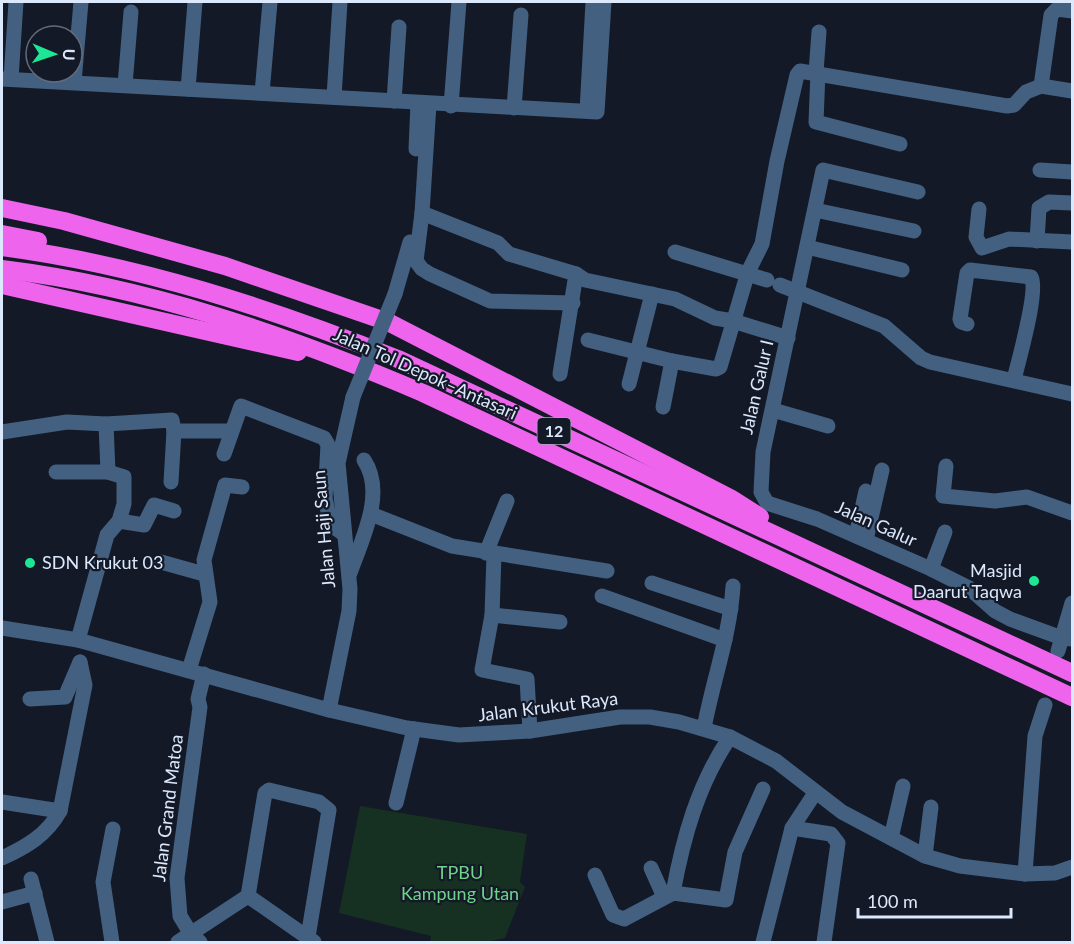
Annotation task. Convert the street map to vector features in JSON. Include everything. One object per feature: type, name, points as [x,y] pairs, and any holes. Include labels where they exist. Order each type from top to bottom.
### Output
[{"type":"highway","points":[[2,207],[64,221],[225,266],[388,322],[732,499],[818,555]]},
{"type":"highway","points":[[2,234],[36,240],[117,267]]},
{"type":"highway","name":"Jalan Tol Depok–Antasari","points":[[2,247],[117,267],[211,291],[305,322],[398,359],[1072,673]]},
{"type":"highway","name":"Jalan Tol Depok–Antasari","points":[[2,268],[83,282],[201,310],[347,360],[423,393],[1072,697]]},
{"type":"highway","points":[[2,285],[271,347],[347,360]]},
{"type":"street","points":[[16,2],[6,79],[24,80]]},
{"type":"street","points":[[79,24],[81,2]]},
{"type":"street","points":[[188,89],[195,2]]},
{"type":"street","points":[[262,93],[270,2]]},
{"type":"street","points":[[334,97],[339,2]]},
{"type":"street","points":[[451,105],[457,2],[465,2]]},
{"type":"street","points":[[592,111],[593,2]]},
{"type":"street","points":[[592,111],[604,2]]},
{"type":"street","points":[[1041,86],[1051,15],[1057,9],[1072,11]]},
{"type":"street","points":[[124,85],[131,12]]},
{"type":"street","points":[[514,108],[522,15]]},
{"type":"street","points":[[394,101],[399,27]]},
{"type":"street","points":[[819,32],[816,122],[900,144]]},
{"type":"street","points":[[588,340],[672,361],[719,368],[748,272],[762,244],[777,160],[797,75],[804,70],[1007,106],[1014,105],[1026,92],[1041,86],[1072,91]]},
{"type":"street","points":[[84,83],[451,105],[592,111]]},
{"type":"street","points":[[423,103],[422,213],[416,261],[422,269],[490,301],[573,303]]},
{"type":"street","name":"Jalan Haji Saun","points":[[329,710],[348,611],[348,576],[338,463],[353,397],[408,256],[423,103]]},
{"type":"street","name":"Jalan Galur I","points":[[761,492],[763,452],[823,170],[918,192]]},
{"type":"street","points":[[1040,170],[1072,172]]},
{"type":"street","points":[[1037,241],[1039,208],[1049,202],[1072,203]]},
{"type":"street","points":[[979,209],[976,237],[982,248],[1009,239],[1072,242]]},
{"type":"street","points":[[815,210],[914,231]]},
{"type":"street","points":[[422,213],[498,243],[509,254],[576,274],[585,280],[679,300],[715,318],[733,321],[788,338]]},
{"type":"street","points":[[807,247],[902,270]]},
{"type":"street","points":[[675,252],[748,272],[885,326],[921,358],[930,362],[1072,394]]},
{"type":"street","points":[[967,324],[960,322],[960,319],[967,273],[970,270],[1031,277],[1034,281],[1030,308],[1014,380]]},
{"type":"street","points":[[560,374],[576,274]]},
{"type":"street","points":[[629,384],[635,352],[652,294]]},
{"type":"street","points":[[663,407],[672,361]]},
{"type":"street","points":[[224,454],[241,406],[324,438],[328,445],[325,498],[332,525],[344,534]]},
{"type":"street","points":[[773,410],[828,426]]},
{"type":"street","points":[[2,432],[67,422],[106,424],[172,420],[174,431],[171,482]]},
{"type":"street","points":[[106,424],[108,472]]},
{"type":"street","points":[[174,431],[231,431]]},
{"type":"street","points":[[348,576],[371,514],[374,474],[364,460]]},
{"type":"street","points":[[946,466],[943,496],[995,501],[1027,497],[1072,513]]},
{"type":"street","points":[[861,538],[882,470]]},
{"type":"street","points":[[2,858],[28,845],[52,826],[60,811],[85,685],[80,663],[82,641],[107,535],[119,521],[124,504],[124,477],[108,472],[56,472]]},
{"type":"street","points":[[189,669],[210,602],[211,594],[204,574],[204,560],[225,484],[242,487]]},
{"type":"street","points":[[861,538],[867,488]]},
{"type":"street","name":"Jalan Galur","points":[[761,492],[767,503],[817,519],[931,570],[969,588],[995,611],[1064,642]]},
{"type":"street","points":[[507,501],[490,553],[492,615],[482,670],[527,679],[530,731]]},
{"type":"street","points":[[119,521],[144,525],[153,505],[174,511]]},
{"type":"street","points":[[371,514],[452,546],[607,571]]},
{"type":"street","points":[[931,570],[945,532]]},
{"type":"street","points":[[161,562],[204,574]]},
{"type":"street","points":[[652,583],[731,609]]},
{"type":"street","points":[[704,728],[713,680],[725,640],[733,586]]},
{"type":"street","points":[[602,596],[725,640]]},
{"type":"street","points":[[1064,642],[1072,603]]},
{"type":"street","points":[[492,615],[560,622]]},
{"type":"street","name":"Jalan Krukut Raya","points":[[2,628],[82,641],[189,669],[329,710],[414,729],[482,736],[620,717],[650,717],[704,728],[776,760],[842,812],[925,856],[960,866],[1025,874],[1055,873],[1072,867]]},
{"type":"street","points":[[30,699],[65,697],[80,663]]},
{"type":"street","name":"Jalan Grand Matoa","points":[[190,940],[180,916],[177,878],[200,707],[198,699],[209,676]]},
{"type":"street","points":[[1025,874],[1035,736],[1045,705]]},
{"type":"street","points":[[396,803],[414,729]]},
{"type":"street","points":[[668,895],[683,836],[716,758],[730,738]]},
{"type":"street","points":[[891,838],[903,786]]},
{"type":"street","points":[[595,875],[613,915],[624,919],[668,895],[726,900],[735,852],[763,789]]},
{"type":"street","points":[[190,940],[248,896],[265,793],[269,790],[319,802],[329,810],[311,940],[248,896]]},
{"type":"street","points":[[763,942],[792,828],[815,793]]},
{"type":"street","points":[[2,802],[60,811]]},
{"type":"street","points":[[925,856],[931,807]]},
{"type":"street","points":[[792,828],[831,834],[838,843],[824,942]]},
{"type":"street","points":[[112,942],[103,882],[113,829]]},
{"type":"street","points":[[651,868],[668,895]]},
{"type":"street","points":[[2,902],[33,886],[47,942]]},
{"type":"green space","name":"TPBU Kampung Utan","points":[[360,806],[527,834],[520,882],[525,887],[505,938],[487,942],[430,942],[431,936],[339,913]]},
{"type":"place","name":"SDN Krukut 03","points":[[30,563]]},
{"type":"place","name":"Masjid Daarut Taqwa","points":[[1034,581]]}]
